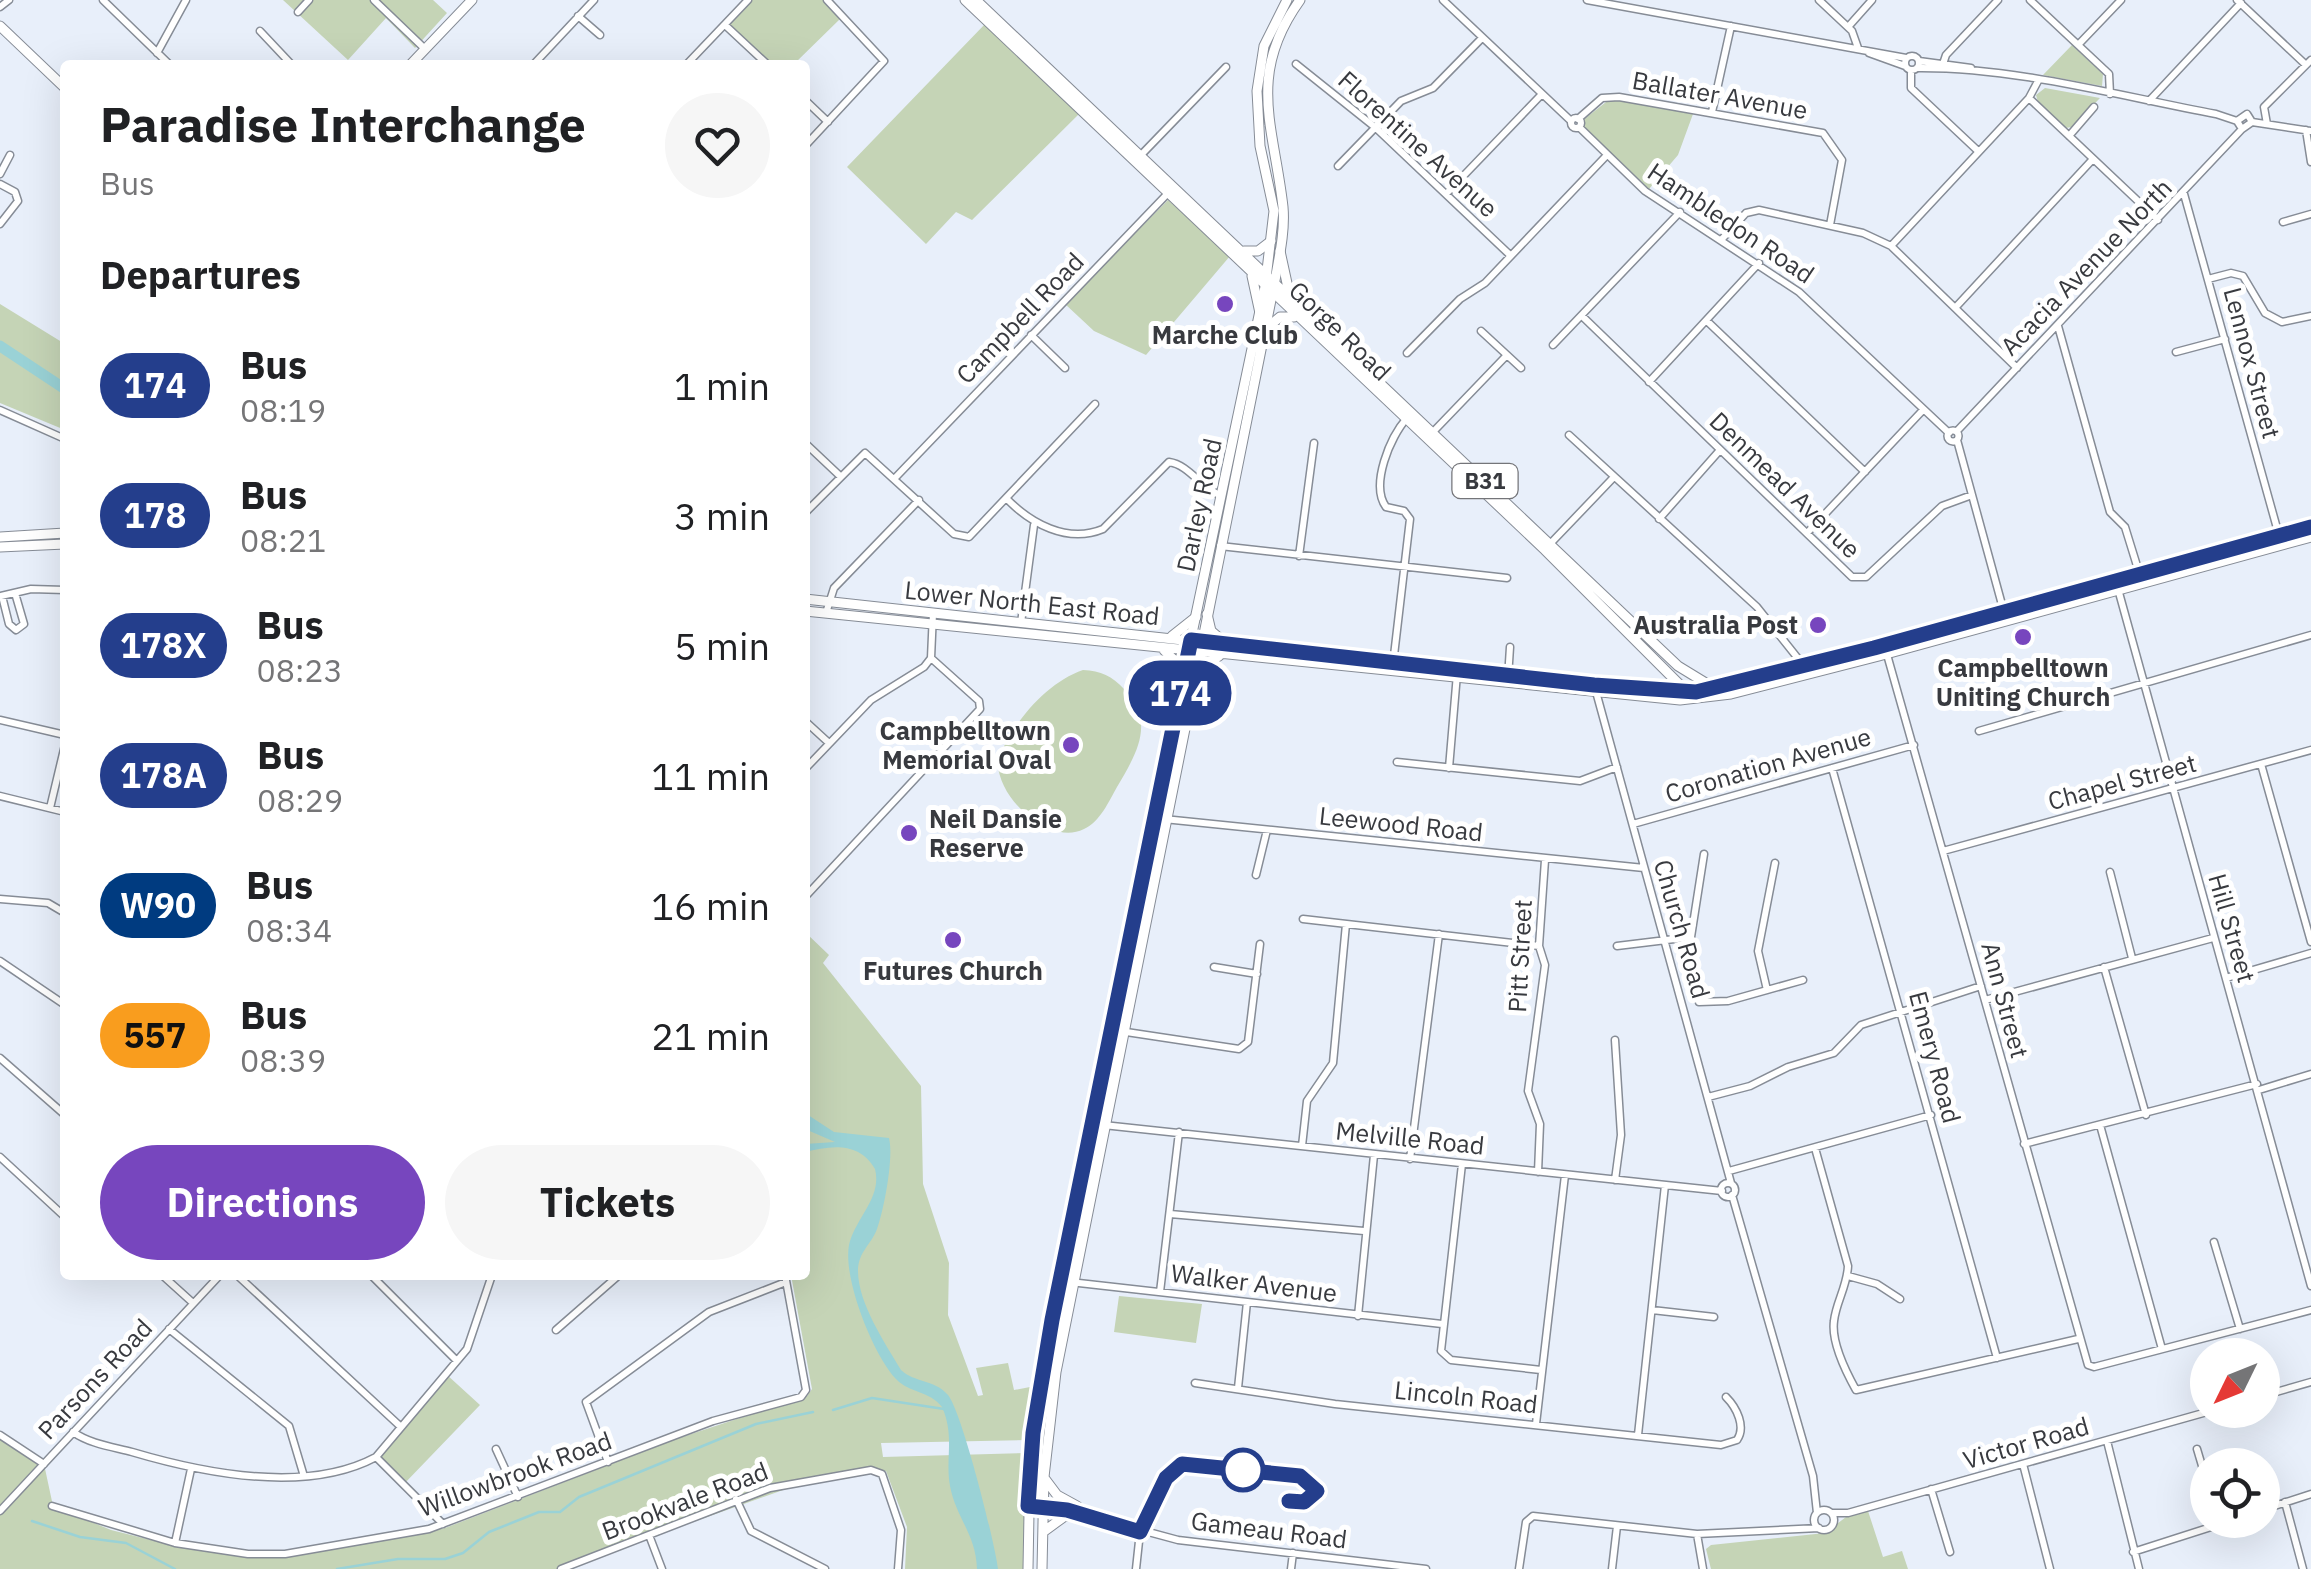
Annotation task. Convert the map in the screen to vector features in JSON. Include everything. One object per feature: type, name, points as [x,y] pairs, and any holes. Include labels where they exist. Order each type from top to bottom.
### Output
[{"type":"main road","points":[[415,60],[472,0]]},
{"type":"main road","name":"Gorge Road","points":[[965,0],[1090,107],[1251,274],[1290,298],[1408,416],[1432,433],[1548,546],[1688,696]]},
{"type":"main road","name":"Gorge Road","points":[[976,0],[1091,120],[1138,158]]},
{"type":"main road","points":[[1266,275],[1274,211],[1260,146],[1257,91],[1264,46],[1288,0]]},
{"type":"main road","points":[[1271,288],[1280,251],[1283,210],[1265,95],[1276,44],[1300,0]]},
{"type":"main road","points":[[0,26],[60,83]]},
{"type":"main road","points":[[1090,107],[1091,120]]},
{"type":"main road","name":"Gorge Road","points":[[1170,190],[1266,275],[1271,288],[1300,321],[1678,666],[1696,681],[1716,688]]},
{"type":"main road","points":[[1237,247],[1256,252],[1271,241]]},
{"type":"main road","points":[[1280,251],[1290,298]]},
{"type":"main road","points":[[1251,274],[1260,313]]},
{"type":"main road","name":"Darley Road","points":[[1227,497],[1260,313],[1271,288]]},
{"type":"main road","name":"Darley Road","points":[[1042,1569],[1047,1435],[1074,1283],[1194,679],[1196,617],[1268,327],[1271,288]]},
{"type":"main road","points":[[1268,327],[1284,316],[1300,321]]},
{"type":"main road","name":"Lower North East Road","points":[[810,610],[845,604],[932,619],[1165,637],[1227,650],[1595,689],[1688,696],[1731,694],[2280,540],[2311,527]]},
{"type":"main road","points":[[0,536],[60,533]]},
{"type":"main road","name":"Lower North East Road","points":[[2280,540],[2311,537]]},
{"type":"main road","points":[[0,546],[60,544]]},
{"type":"main road","name":"Darley Road","points":[[1028,1569],[1030,1457],[1060,1281],[1182,683],[1208,614],[1216,546]]},
{"type":"main road","name":"Lower North East Road","points":[[810,602],[826,608],[1156,648],[1195,646]]},
{"type":"main road","points":[[1194,679],[1208,661],[1227,650],[1211,631],[1208,614]]},
{"type":"main road","points":[[1165,637],[1180,634],[1196,617]]},
{"type":"main road","points":[[1156,648],[1176,660],[1182,683]]},
{"type":"main road","name":"Lower North East Road","points":[[1688,696],[1886,649]]},
{"type":"main road","name":"Gorge Road","points":[[1678,666],[1688,696]]},
{"type":"main road","points":[[1044,1477],[1054,1492],[1077,1506]]},
{"type":"main road","points":[[1043,1532],[1065,1516],[1087,1515]]},
{"type":"street","points":[[0,7],[9,0]]},
{"type":"street","points":[[103,0],[165,60]]},
{"type":"street","points":[[157,53],[186,0]]},
{"type":"street","points":[[298,12],[309,0]]},
{"type":"street","points":[[374,0],[426,49]]},
{"type":"street","points":[[538,60],[594,0]]},
{"type":"street","points":[[691,60],[748,0]]},
{"type":"street","points":[[810,141],[884,61],[827,0]]},
{"type":"street","name":"Hambledon Road","points":[[1443,0],[1645,190],[1806,298],[1954,435]]},
{"type":"street","points":[[1587,0],[1626,3],[1859,49],[1912,65],[1942,64],[2237,120],[2246,114],[2252,122],[2308,130],[2311,162]]},
{"type":"street","points":[[1819,0],[1848,26],[1859,49]]},
{"type":"street","points":[[1848,26],[1872,0]]},
{"type":"street","points":[[1942,64],[1998,0]]},
{"type":"street","points":[[2030,0],[2109,74],[2110,94]]},
{"type":"street","points":[[2078,44],[2120,0]]},
{"type":"street","points":[[2149,102],[2239,2],[2308,63],[2264,106],[2267,124]]},
{"type":"street","points":[[578,16],[600,35]]},
{"type":"street","points":[[725,24],[763,60]]},
{"type":"street","points":[[1712,112],[1730,26]]},
{"type":"street","points":[[260,31],[287,60]]},
{"type":"street","points":[[1338,166],[1405,98],[1433,88],[1482,38]]},
{"type":"street","name":"Florentine Avenue","points":[[1296,64],[1376,128],[1511,256]]},
{"type":"street","points":[[1912,65],[1911,88],[1978,151]]},
{"type":"street","points":[[1138,158],[1226,66]]},
{"type":"street","points":[[1891,246],[2029,98],[2038,81]]},
{"type":"street","points":[[1446,194],[1542,94]]},
{"type":"street","name":"Ballater Avenue","points":[[1576,122],[1607,96],[1824,134],[1836,144],[1842,160],[1830,225]]},
{"type":"street","points":[[2029,98],[2158,220]]},
{"type":"street","points":[[810,105],[828,122]]},
{"type":"street","points":[[2069,136],[2094,107]]},
{"type":"street","points":[[2237,120],[2242,129]]},
{"type":"street","name":"Acacia Avenue North","points":[[1954,435],[2252,122]]},
{"type":"street","points":[[0,174],[10,155]]},
{"type":"street","points":[[1407,352],[1511,256],[1607,156]]},
{"type":"street","points":[[1955,308],[2093,159]]},
{"type":"street","points":[[0,184],[15,192],[18,201],[0,224]]},
{"type":"street","name":"Campbell Road","points":[[895,478],[1170,190]]},
{"type":"street","name":"Lennox Street","points":[[2183,193],[2280,540]]},
{"type":"street","points":[[1722,239],[1746,214],[1758,210],[1864,232],[1891,246],[2017,368]]},
{"type":"street","points":[[1554,345],[1680,212]]},
{"type":"street","points":[[2283,222],[2311,214]]},
{"type":"street","points":[[1649,382],[1759,263]]},
{"type":"street","points":[[2208,279],[2231,273],[2243,276],[2266,313],[2282,322],[2311,316]]},
{"type":"street","name":"Denmead Avenue","points":[[1582,316],[1852,578],[1862,580],[1942,506],[1972,495]]},
{"type":"street","points":[[1708,322],[1864,472]]},
{"type":"street","points":[[2058,325],[2110,512],[2125,527],[2141,578]]},
{"type":"street","points":[[1481,331],[1521,368]]},
{"type":"street","points":[[1031,336],[1065,368]]},
{"type":"street","points":[[2176,352],[2225,339]]},
{"type":"street","points":[[1432,433],[1507,355]]},
{"type":"street","points":[[810,508],[865,454],[965,538],[1095,404]]},
{"type":"street","points":[[0,410],[60,437]]},
{"type":"street","points":[[1807,533],[1923,410]]},
{"type":"street","points":[[1393,666],[1410,519],[1404,511],[1386,508],[1382,499],[1386,445],[1408,416]]},
{"type":"street","points":[[1570,435],[1757,607],[1804,666]]},
{"type":"street","points":[[1954,435],[2005,616]]},
{"type":"street","points":[[1299,556],[1314,443]]},
{"type":"street","points":[[810,448],[840,476]]},
{"type":"street","points":[[1658,520],[1720,450]]},
{"type":"street","points":[[1006,498],[1034,525],[1098,531],[1169,462],[1180,464],[1227,497]]},
{"type":"street","points":[[1548,546],[1614,478]]},
{"type":"street","points":[[826,608],[839,583],[919,500]]},
{"type":"street","points":[[1021,623],[1034,525]]},
{"type":"street","points":[[1216,546],[1506,578]]},
{"type":"street","points":[[839,583],[845,604]]},
{"type":"street","name":"Hill Street","points":[[2117,585],[2212,938],[2307,1257],[2311,1286]]},
{"type":"street","points":[[15,593],[24,624],[16,630],[9,624],[1,597],[15,593],[51,588],[60,589]]},
{"type":"street","points":[[810,892],[980,710],[979,701],[931,658],[932,619]]},
{"type":"street","points":[[1978,732],[2311,635]]},
{"type":"street","points":[[1508,679],[1510,647]]},
{"type":"street","name":"Ann Street","points":[[1886,649],[2088,1365],[2094,1368],[2162,1350]]},
{"type":"street","points":[[810,764],[872,700],[931,658]]},
{"type":"street","points":[[1448,768],[1458,673]]},
{"type":"street","name":"Church Road","points":[[1595,689],[1735,1188],[1732,1196]]},
{"type":"street","points":[[0,720],[60,734]]},
{"type":"street","points":[[810,726],[829,743]]},
{"type":"street","name":"Coronation Avenue","points":[[1633,824],[1914,745]]},
{"type":"street","name":"Chapel Street","points":[[1944,852],[2311,750]]},
{"type":"street","points":[[1397,762],[1580,781],[1617,767]]},
{"type":"street","points":[[2261,764],[2311,942]]},
{"type":"street","points":[[50,808],[60,766]]},
{"type":"street","name":"Emery Road","points":[[1832,768],[1997,1358]]},
{"type":"street","points":[[0,796],[60,811]]},
{"type":"street","name":"Leewood Road","points":[[1153,818],[1644,868]]},
{"type":"street","points":[[1256,876],[1267,830]]},
{"type":"street","points":[[1704,854],[1691,937],[1699,1002],[1728,1002],[1803,980]]},
{"type":"street","name":"Pitt Street","points":[[1538,1172],[1540,1124],[1528,1091],[1545,965],[1540,946],[1545,860]]},
{"type":"street","points":[[1767,990],[1758,951],[1775,863]]},
{"type":"street","points":[[2110,872],[2132,958]]},
{"type":"street","points":[[0,899],[48,903],[60,910]]},
{"type":"street","points":[[1304,919],[1540,946]]},
{"type":"street","points":[[1302,1146],[1307,1101],[1333,1064],[1346,924]]},
{"type":"street","points":[[1410,1158],[1439,934]]},
{"type":"street","points":[[1617,946],[1691,937]]},
{"type":"street","points":[[1984,1000],[2212,938]]},
{"type":"street","points":[[1113,1030],[1240,1049],[1248,1042],[1260,944]]},
{"type":"street","points":[[2226,978],[2311,953]]},
{"type":"street","points":[[0,961],[60,1002]]},
{"type":"street","points":[[2104,966],[2146,1115]]},
{"type":"street","points":[[1214,967],[1256,974]]},
{"type":"street","points":[[1708,1097],[1750,1086],[1788,1066],[1834,1053],[1861,1025],[1981,986]]},
{"type":"street","points":[[1615,1040],[1621,1135],[1615,1180]]},
{"type":"street","points":[[0,1058],[60,1110]]},
{"type":"street","points":[[2024,1144],[2311,1074]]},
{"type":"street","points":[[1729,1171],[1930,1116]]},
{"type":"street","name":"Melville Road","points":[[1094,1124],[1722,1190]]},
{"type":"street","points":[[2100,1125],[2162,1350],[2311,1310]]},
{"type":"street","points":[[1160,1292],[1179,1132]]},
{"type":"street","points":[[1814,1148],[1848,1276],[1834,1318],[1834,1336],[1856,1390],[2078,1338]]},
{"type":"street","points":[[1358,1316],[1374,1154]]},
{"type":"street","points":[[0,1157],[60,1211]]},
{"type":"street","points":[[1462,1164],[1442,1324],[1444,1357],[1541,1370]]},
{"type":"street","points":[[1536,1424],[1565,1175]]},
{"type":"street","points":[[1519,1569],[1526,1522],[1533,1516],[1697,1534],[1764,1534],[1800,1526],[1819,1528],[1813,1476],[1732,1196],[1722,1190],[1731,1183]]},
{"type":"street","points":[[1638,1435],[1666,1185]]},
{"type":"street","points":[[1170,1214],[1364,1230]]},
{"type":"street","points":[[2214,1242],[2240,1329]]},
{"type":"street","points":[[1848,1276],[1876,1284],[1900,1299]]},
{"type":"street","points":[[168,1280],[193,1303]]},
{"type":"street","name":"Parsons Road","points":[[0,1511],[215,1280]]},
{"type":"street","points":[[242,1280],[402,1426]]},
{"type":"street","points":[[378,1280],[457,1361]]},
{"type":"street","points":[[74,1432],[191,1469],[270,1478],[358,1466],[376,1457],[468,1349],[490,1280]]},
{"type":"street","points":[[556,1330],[613,1280]]},
{"type":"street","points":[[608,1462],[586,1402],[709,1312],[781,1280]]},
{"type":"street","name":"Willowbrook Road","points":[[52,1506],[175,1543],[285,1554],[443,1524],[714,1421],[796,1399],[806,1390],[785,1280]]},
{"type":"street","name":"Walker Avenue","points":[[1060,1281],[1442,1324]]},
{"type":"street","points":[[1238,1388],[1247,1302]]},
{"type":"street","points":[[1652,1310],[1714,1317]]},
{"type":"street","points":[[169,1329],[290,1426],[303,1474]]},
{"type":"street","points":[[2280,1391],[2311,1382]]},
{"type":"street","name":"Lincoln Road","points":[[1196,1383],[1335,1404],[1733,1443],[1740,1435],[1740,1420],[1726,1397]]},
{"type":"street","name":"Victor Road","points":[[1819,1528],[1848,1513],[2190,1417]]},
{"type":"street","points":[[0,1435],[44,1464]]},
{"type":"street","points":[[2107,1441],[2138,1569]]},
{"type":"street","points":[[496,1448],[518,1497]]},
{"type":"street","points":[[376,1457],[436,1512],[443,1524]]},
{"type":"street","points":[[2024,1464],[2050,1569]]},
{"type":"street","points":[[175,1543],[191,1469]]},
{"type":"street","name":"Brookvale Road","points":[[562,1569],[736,1500],[817,1478],[872,1470],[882,1474],[901,1530],[898,1569]]},
{"type":"street","points":[[1932,1489],[1950,1552]]},
{"type":"street","points":[[2280,1503],[2311,1494]]},
{"type":"street","points":[[1818,1496],[1833,1523]]},
{"type":"street","points":[[736,1500],[751,1531],[825,1569]]},
{"type":"street","points":[[2284,1502],[2303,1569]]},
{"type":"street","name":"Gameau Road","points":[[1028,1506],[1077,1506],[1140,1532],[1426,1569]]},
{"type":"street","name":"Gameau Road","points":[[1043,1506],[1110,1521]]},
{"type":"street","name":"Victor Road","points":[[1816,1515],[1848,1513]]},
{"type":"street","points":[[1800,1526],[1816,1515]]},
{"type":"street","points":[[1612,1569],[1617,1525]]},
{"type":"street","points":[[1136,1569],[1140,1532]]},
{"type":"street","points":[[2134,1552],[2190,1532]]},
{"type":"street","points":[[1697,1534],[1704,1569]]},
{"type":"street","points":[[649,1535],[662,1569]]},
{"type":"street","points":[[1291,1569],[1293,1553]]},
{"type":"green space","points":[[283,0],[433,0],[447,13],[415,48],[386,18],[348,60]]},
{"type":"green space","points":[[752,0],[824,0],[840,19],[798,60],[767,60],[729,25]]},
{"type":"green space","points":[[985,24],[1079,114],[972,220],[956,212],[926,244],[847,167]]},
{"type":"green space","points":[[2072,45],[2103,74],[2102,86],[2043,75]]},
{"type":"green space","points":[[2045,88],[2100,98],[2072,127],[2066,128],[2038,102],[2036,95]]},
{"type":"green space","points":[[1610,99],[1693,114],[1678,155],[1649,189],[1583,126],[1583,120]]},
{"type":"green space","points":[[1168,200],[1230,256],[1146,355],[1094,331],[1065,304]]},
{"type":"green space","points":[[0,304],[60,341],[60,428],[0,403]]},
{"type":"green space","name":"Campbelltown Memorial Oval","points":[[1083,670],[1106,675],[1124,689],[1139,713],[1140,738],[1131,762],[1099,816],[1084,829],[1064,832],[1044,826],[1019,808],[1004,787],[997,762],[1031,707],[1056,685]]},
{"type":"green space","points":[[810,937],[829,955],[823,963],[921,1086],[923,1184],[949,1263],[948,1315],[978,1396],[983,1395],[976,1368],[1008,1363],[1014,1390],[1030,1387],[1027,1440],[881,1443],[883,1457],[1027,1453],[1023,1569],[905,1569],[907,1527],[886,1471],[817,1478],[561,1569],[0,1569],[0,1435],[44,1464],[53,1506],[111,1530],[175,1546],[288,1557],[445,1528],[673,1440],[807,1396],[812,1389],[792,1280],[810,1280]]},
{"type":"green space","points":[[1119,1296],[1202,1304],[1196,1343],[1114,1332]]},
{"type":"green space","points":[[446,1374],[480,1405],[403,1485],[376,1457]]},
{"type":"green space","points":[[1868,1511],[1883,1557],[1902,1551],[1908,1569],[1711,1569],[1706,1549],[1711,1545],[1825,1533],[1846,1517]]},
{"type":"water","points":[[810,1116],[834,1132],[889,1138],[885,1197],[877,1229],[860,1259],[862,1296],[901,1370],[943,1390],[954,1406],[977,1479],[998,1569],[977,1569],[973,1546],[950,1486],[948,1428],[942,1407],[896,1379],[878,1352],[861,1313],[848,1255],[850,1241],[875,1188],[875,1169],[852,1150],[834,1147],[810,1151],[810,1144],[835,1142],[810,1131]]},
{"type":"waterway","points":[[0,346],[60,386]]},
{"type":"waterway","points":[[833,1410],[872,1398],[944,1409]]},
{"type":"waterway","points":[[337,1569],[398,1559],[445,1559],[463,1553],[489,1532],[539,1512],[560,1512],[579,1497],[756,1424],[813,1412]]},
{"type":"waterway","points":[[32,1521],[80,1537],[126,1543],[175,1569]]},
{"type":"bus line","name":"174","points":[[1289,1501],[1304,1502],[1317,1491],[1300,1476],[1182,1464],[1166,1478],[1140,1532],[1067,1510],[1028,1506],[1033,1433],[1052,1320],[1191,640],[1594,685],[1696,692],[1874,648],[2311,527]]},
{"type":"place","name":"Marche Club","points":[[1225,304]]},
{"type":"place","name":"Australia Post","points":[[1818,625]]},
{"type":"place","name":"Campbelltown Uniting Church","points":[[2023,637]]},
{"type":"place","name":"Campbelltown Memorial Oval","points":[[1071,745]]},
{"type":"place","name":"Neil Dansie Reserve","points":[[909,833]]},
{"type":"place","name":"Futures Church","points":[[953,940]]}]
